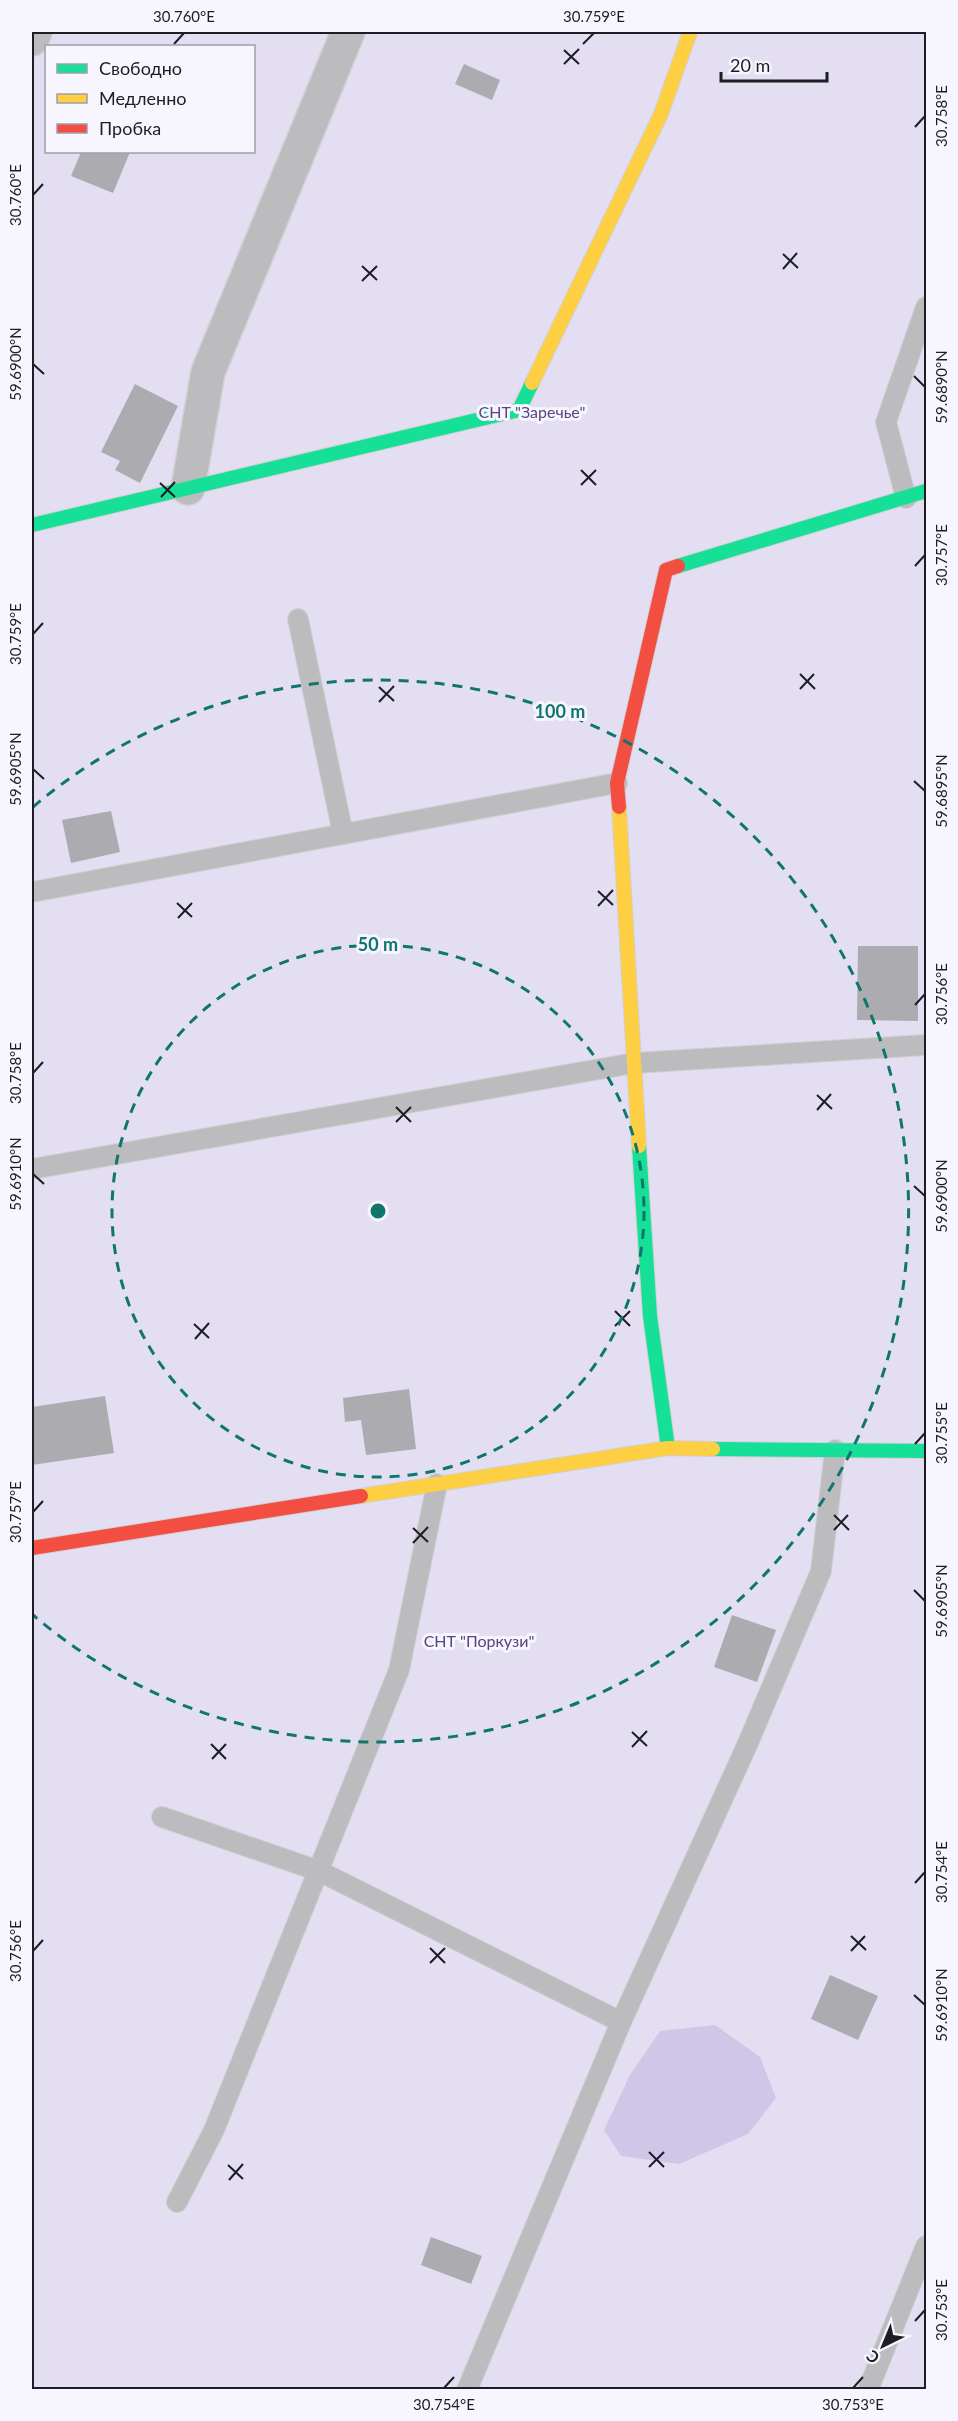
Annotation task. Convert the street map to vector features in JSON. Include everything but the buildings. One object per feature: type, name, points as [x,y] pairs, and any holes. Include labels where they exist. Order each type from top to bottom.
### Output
[{"type":"street","points":[[32,39],[34,32]]},
{"type":"street","points":[[189,488],[208,372],[348,32]]},
{"type":"street","points":[[32,525],[519,410],[661,114],[690,32]]},
{"type":"street","points":[[668,1448],[650,1316],[617,783],[666,570],[927,491]]},
{"type":"street","points":[[32,1548],[668,1448],[927,1451]]},
{"type":"lane","points":[[906,498],[886,422],[927,308]]},
{"type":"lane","points":[[298,619],[343,834]]},
{"type":"lane","points":[[32,892],[617,783]]},
{"type":"lane","points":[[32,1170],[634,1063],[927,1045]]},
{"type":"lane","points":[[467,2390],[621,2022],[748,1743],[821,1571],[835,1450]]},
{"type":"lane","points":[[177,2202],[214,2130],[399,1670],[437,1484]]},
{"type":"lane","points":[[162,1817],[319,1871],[621,2022]]},
{"type":"lane","points":[[868,2390],[927,2246]]},
{"type":"green space","name":"СНТ \"Поркузи\"","points":[[32,32],[926,32],[926,2389],[32,2390]]},
{"type":"shaded area","points":[[715,2025],[760,2057],[776,2098],[748,2134],[679,2164],[621,2156],[604,2130],[630,2075],[660,2031]]},
{"type":"traffic: fast","points":[[32,525],[519,410],[532,383]]},
{"type":"traffic: fast","points":[[678,566],[926,491]]},
{"type":"traffic: fast","points":[[639,1146],[650,1316],[668,1448]]},
{"type":"traffic: fast","points":[[713,1449],[926,1451]]},
{"type":"traffic: slow","points":[[532,383],[661,114],[690,32]]},
{"type":"traffic: slow","points":[[619,807],[639,1146]]},
{"type":"traffic: slow","points":[[361,1496],[668,1448],[713,1449]]},
{"type":"traffic: jam","points":[[619,807],[617,783],[666,570],[678,566]]},
{"type":"traffic: jam","points":[[32,1548],[361,1496]]},
{"type":"park label","name":"СНТ \"Заречье\"","points":[[532,412]]}]
